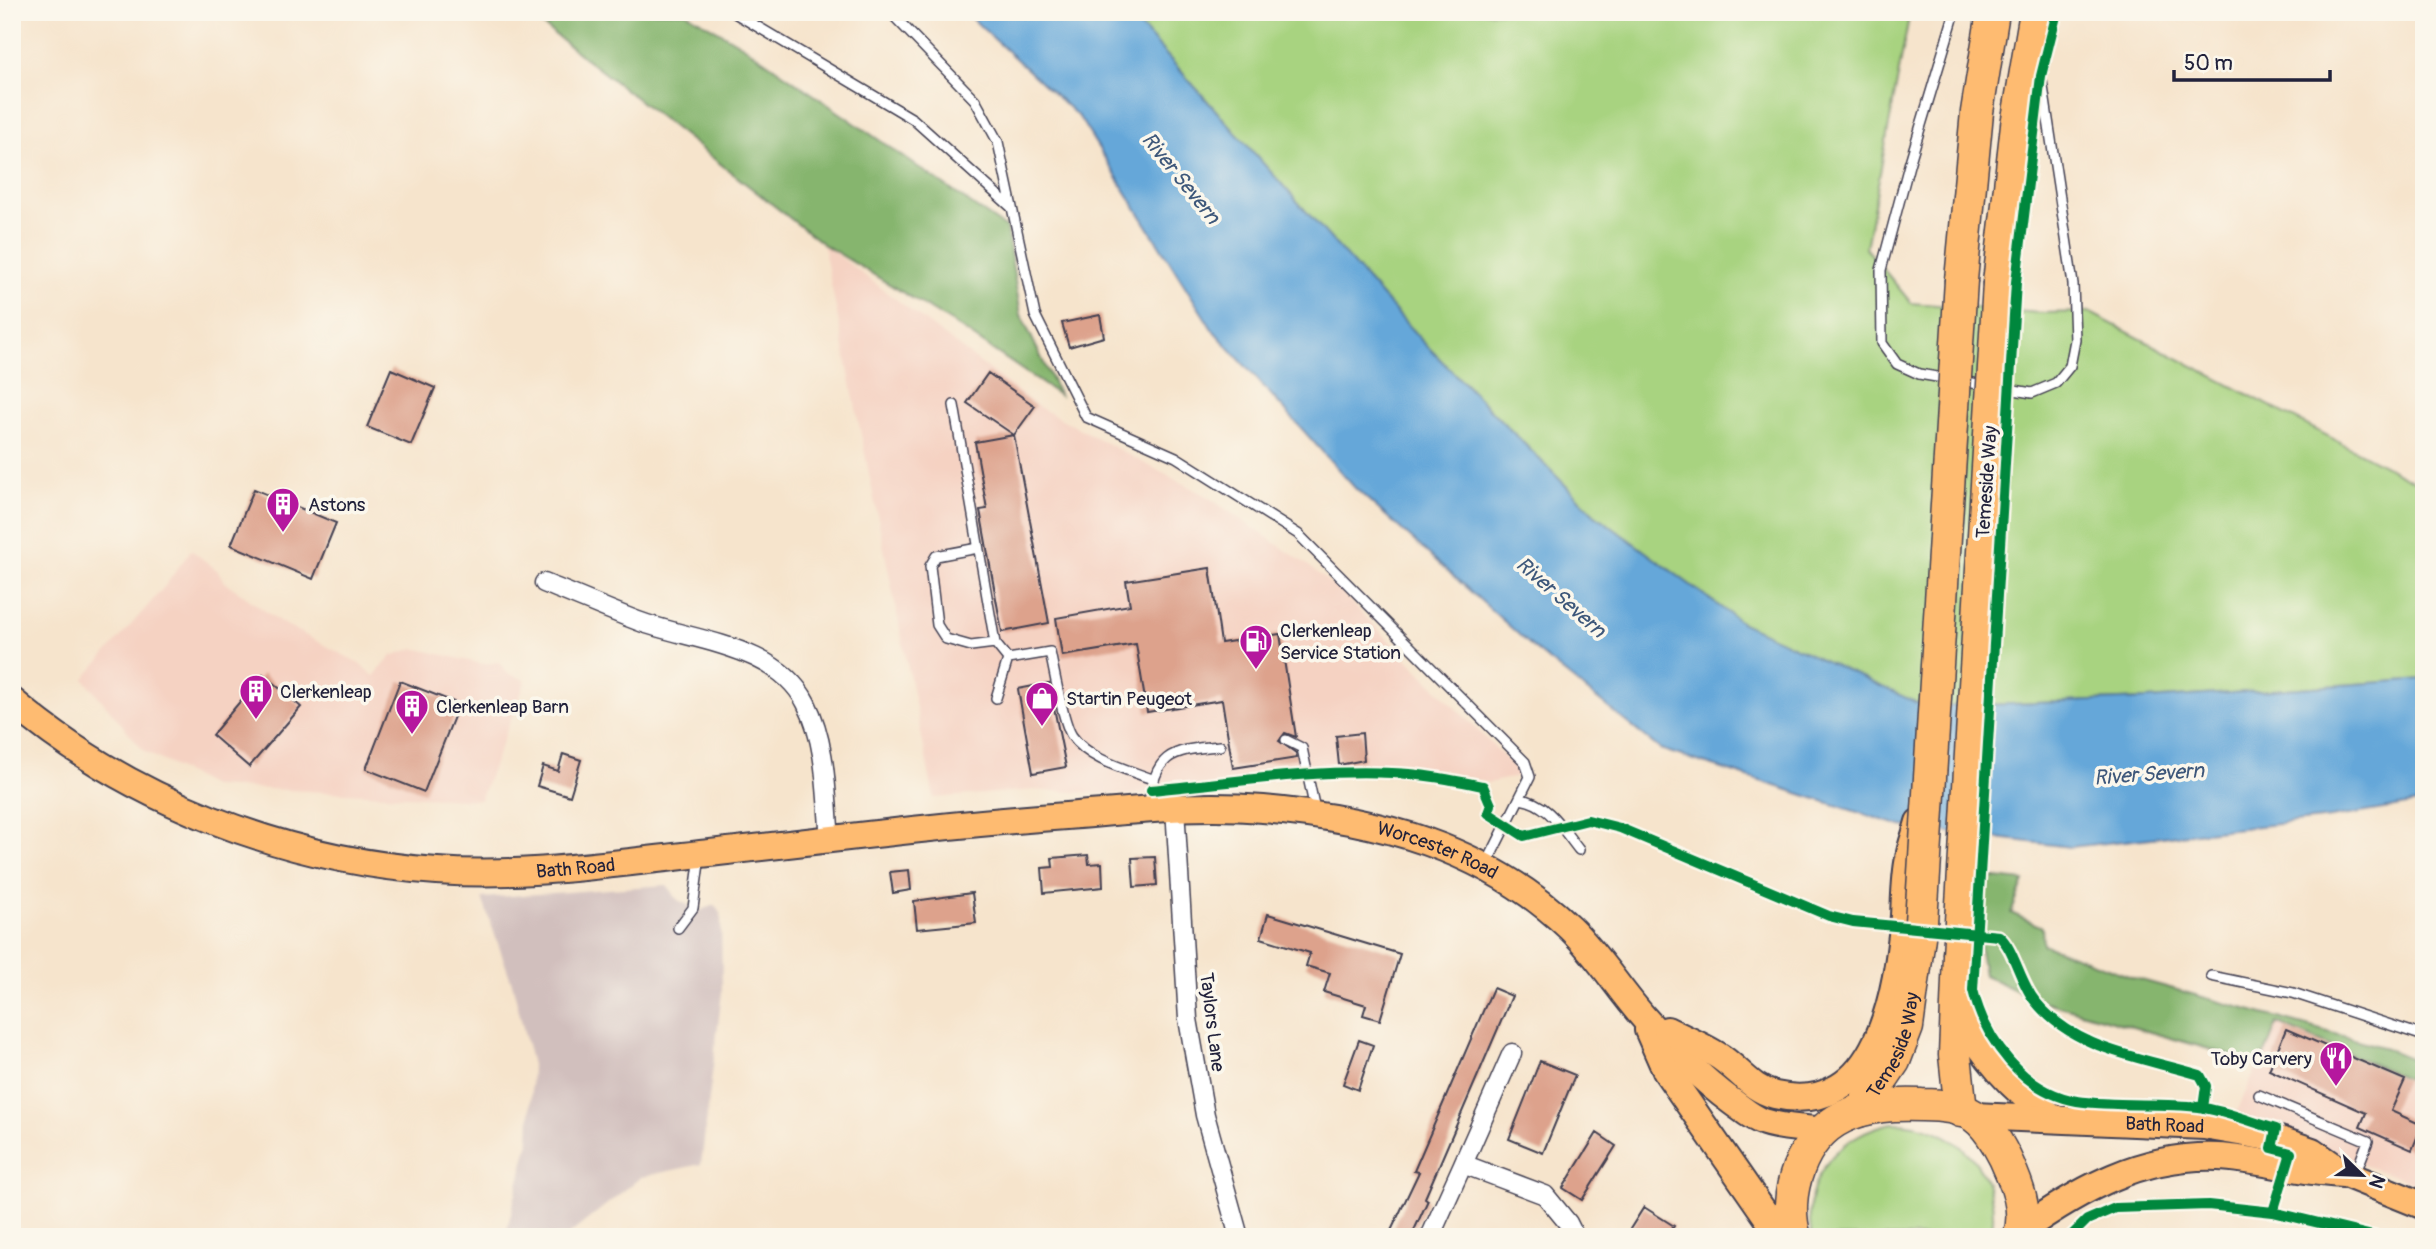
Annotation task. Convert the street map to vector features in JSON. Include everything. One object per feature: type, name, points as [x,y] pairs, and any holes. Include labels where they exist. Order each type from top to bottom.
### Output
[{"type":"highway","name":"Temeside Way","points":[[1861,1110],[1894,1061],[1907,1027],[1912,920],[1929,787],[1962,280],[1977,112],[1993,12]]},
{"type":"highway","name":"Temeside Way","points":[[1967,1114],[1955,1055],[1999,283],[2017,125],[2034,20]]},
{"type":"highway","points":[[1795,1237],[1791,1222],[1790,1192],[1800,1167],[1823,1131],[1841,1118],[1889,1104],[1940,1105],[1967,1114],[1990,1135],[2008,1165],[2021,1198],[2020,1234]]},
{"type":"main road","name":"Bath Road","points":[[12,701],[72,746],[192,811],[254,835],[317,853],[437,871],[516,872],[1006,820],[1175,808]]},
{"type":"main road","name":"Worcester Road","points":[[1175,808],[1258,808],[1316,815],[1407,832],[1485,867],[1568,926],[1607,968],[1643,1018],[1717,1090],[1762,1122],[1823,1131]]},
{"type":"main road","points":[[1643,1018],[1723,1059],[1749,1083],[1774,1095],[1810,1097],[1829,1093],[1851,1080],[1877,1042],[1912,920]]},
{"type":"main road","points":[[1957,1010],[1991,1063],[2011,1086],[2056,1119]]},
{"type":"main road","name":"Worcester Road","points":[[1643,1018],[1666,1071],[1781,1237]]},
{"type":"main road","name":"Bath Road","points":[[1967,1114],[2204,1126],[2274,1138],[2312,1151],[2349,1175],[2424,1206]]},
{"type":"main road","name":"Bath Road","points":[[2020,1234],[2058,1204],[2097,1183],[2162,1161],[2219,1157],[2312,1173],[2349,1175]]},
{"type":"street","points":[[544,583],[640,621],[737,650],[777,671],[805,700],[813,718],[821,752],[830,840]]},
{"type":"street","name":"Taylors Lane","points":[[1175,808],[1188,1019],[1205,1115],[1239,1237]]},
{"type":"street","points":[[1430,1237],[1512,1054]]},
{"type":"street","points":[[1463,1164],[1545,1195],[1568,1223],[1575,1237]]},
{"type":"lane","points":[[733,12],[913,119],[1012,208]]},
{"type":"lane","points":[[890,12],[975,100],[998,142],[1035,314],[1086,417],[1176,457],[1298,534],[1525,762],[1530,777],[1485,867]]},
{"type":"lane","points":[[1955,12],[1881,270],[1882,343],[1897,364],[1919,374],[2032,393],[2056,383],[2070,366],[2075,340],[2073,284],[2065,219],[2034,20]]},
{"type":"lane","points":[[954,405],[995,643],[1008,659]]},
{"type":"lane","points":[[978,548],[936,556],[930,566],[937,625],[946,639],[957,644],[995,643]]},
{"type":"lane","points":[[1008,659],[1049,652],[1070,735],[1083,748],[1108,762],[1152,779]]},
{"type":"lane","points":[[996,698],[1008,659]]},
{"type":"lane","points":[[1286,740],[1302,748],[1316,815]]},
{"type":"lane","points":[[1147,810],[1152,779],[1158,766],[1169,755],[1182,749],[1220,746]]},
{"type":"lane","points":[[1520,799],[1535,801],[1550,814],[1579,850]]},
{"type":"lane","points":[[678,928],[693,908],[700,854]]},
{"type":"lane","points":[[2211,976],[2293,993],[2424,1036]]},
{"type":"lane","points":[[2259,1095],[2368,1141],[2349,1175]]},
{"type":"shaded area","points":[[823,244],[1037,406],[1208,497],[1309,566],[1341,592],[1522,775],[1489,783],[1439,770],[1374,770],[1128,795],[1033,790],[934,798]]},
{"type":"shaded area","points":[[191,550],[217,570],[225,582],[282,623],[357,662],[374,676],[392,656],[414,648],[482,664],[499,662],[507,673],[526,680],[480,800],[212,786],[144,751],[84,679],[165,586]]},
{"type":"shaded area","points":[[667,885],[678,900],[699,911],[714,905],[721,913],[722,992],[701,1164],[641,1177],[566,1237],[505,1237],[529,1142],[532,1065],[513,986],[482,898]]},
{"type":"shaded area","points":[[2276,1023],[2424,1086],[2424,1186],[2233,1121]]},
{"type":"green space","points":[[526,12],[685,12],[745,47],[1006,228],[1021,315],[1059,395],[953,323],[823,244]]},
{"type":"green space","points":[[1128,12],[1910,12],[1866,248],[1911,303],[2040,313],[2089,312],[2424,486],[2424,679],[2148,699],[1925,707],[1742,623],[1594,514],[1422,341]]},
{"type":"green space","points":[[1977,876],[2024,881],[2011,913],[2042,927],[2043,944],[2134,978],[2386,1048],[2424,1064],[2424,1086],[2277,1023],[2261,1064],[2032,998],[1984,975],[1979,945]]},
{"type":"green space","points":[[1893,1123],[1916,1125],[1937,1132],[1955,1142],[1970,1156],[1982,1173],[1990,1192],[1993,1214],[1991,1237],[1812,1237],[1812,1197],[1827,1162],[1855,1137],[1873,1128]]},
{"type":"water","name":"River Severn","points":[[965,12],[1128,12],[1422,341],[1594,514],[1742,623],[1926,707],[2148,699],[2424,679],[2424,802],[2331,818],[2070,847],[1901,826],[1660,749],[1536,650],[1355,488],[1212,329],[1079,117]]},
{"type":"building","points":[[1100,315],[1104,337],[1069,347],[1062,323]]},
{"type":"building","points":[[391,369],[435,388],[411,445],[367,427]]},
{"type":"building","points":[[988,373],[1035,406],[1014,435],[967,403]]},
{"type":"building","points":[[1014,435],[1049,623],[1002,632],[980,510],[987,509],[975,442]]},
{"type":"building","name":"Astons","points":[[254,489],[336,523],[313,579],[231,545]]},
{"type":"building","points":[[1210,568],[1221,643],[1280,634],[1296,737],[1285,733],[1279,741],[1296,753],[1297,758],[1233,768],[1222,700],[1147,712],[1136,644],[1062,656],[1056,618],[1130,605],[1126,581]]},
{"type":"building","name":"Clerkenleap","points":[[263,674],[301,707],[249,767],[212,735]]},
{"type":"building","name":"Clerkenleap Barn","points":[[400,681],[459,704],[424,792],[366,769]]},
{"type":"building","name":"Startin Peugeot","points":[[1049,683],[1066,767],[1033,773],[1018,689]]},
{"type":"building","points":[[1362,733],[1364,760],[1339,765],[1336,736]]},
{"type":"building","points":[[563,754],[581,760],[570,796],[537,786],[543,766],[558,771]]},
{"type":"building","points":[[1088,855],[1089,864],[1102,863],[1103,887],[1044,893],[1042,868],[1053,867],[1052,858]]},
{"type":"building","points":[[1155,857],[1157,885],[1134,887],[1132,858]]},
{"type":"building","points":[[909,870],[911,890],[893,893],[890,872]]},
{"type":"building","points":[[972,893],[976,923],[917,929],[914,901]]},
{"type":"building","points":[[1268,914],[1400,954],[1380,1020],[1363,1015],[1366,1005],[1324,992],[1330,973],[1306,966],[1310,953],[1261,938]]},
{"type":"building","points":[[1493,988],[1512,996],[1425,1198],[1428,1200],[1411,1237],[1388,1237],[1419,1172],[1414,1171]]},
{"type":"building","name":"Toby Carvery","points":[[2286,1029],[2405,1080],[2391,1111],[2422,1125],[2412,1150],[2360,1127],[2366,1113],[2269,1070]]},
{"type":"building","points":[[1359,1040],[1373,1045],[1358,1090],[1343,1084]]},
{"type":"building","points":[[1540,1061],[1575,1075],[1543,1153],[1509,1139]]},
{"type":"building","points":[[1597,1133],[1616,1146],[1582,1200],[1563,1188]]},
{"type":"building","points":[[1644,1207],[1674,1226],[1667,1237],[1625,1237]]},
{"type":"cycle path","points":[[2057,12],[2041,76],[2016,282],[1973,990],[1997,1045],[2009,1061],[2040,1087],[2077,1101],[2199,1107],[2219,1111],[2276,1129],[2272,1148],[2291,1153],[2273,1212],[2208,1205],[2115,1208],[2087,1220],[2070,1237]]},
{"type":"cycle path","points":[[1151,790],[1332,773],[1426,776],[1483,786],[1491,805],[1488,813],[1524,836],[1588,820],[1620,828],[1829,916],[1853,922],[1999,936],[2009,949],[2030,994],[2051,1018],[2089,1042],[2200,1075],[2206,1086],[2203,1108]]},
{"type":"cycle path","points":[[2273,1212],[2377,1237]]},
{"type":"place","name":"Astons","points":[[283,534]]},
{"type":"place","name":"Clerkenleap Service Station","points":[[1256,671]]},
{"type":"place","name":"Clerkenleap","points":[[256,721]]},
{"type":"place","name":"Startin Peugeot","points":[[1042,728]]},
{"type":"place","name":"Clerkenleap Barn","points":[[412,736]]},
{"type":"place","name":"Toby Carvery","points":[[2336,1088]]}]
